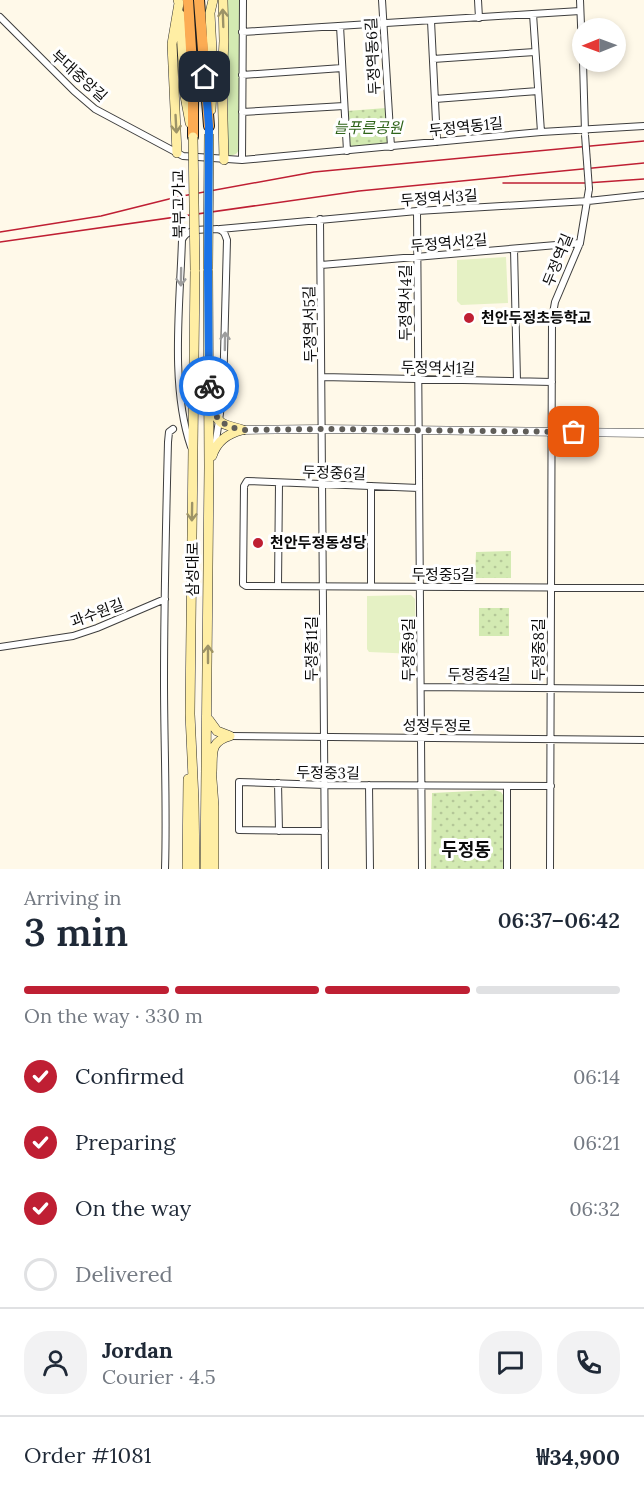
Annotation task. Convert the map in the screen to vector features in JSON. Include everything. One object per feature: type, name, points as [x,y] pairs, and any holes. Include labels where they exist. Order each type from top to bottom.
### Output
[{"type":"highway","points":[[199,0],[209,130]]},
{"type":"highway","points":[[181,1],[193,81],[193,137]]},
{"type":"main road","name":"북부고가교","points":[[208,269],[209,130],[213,69],[211,0]]},
{"type":"main road","points":[[222,0],[224,160]]},
{"type":"main road","points":[[180,155],[172,44],[181,1]]},
{"type":"main road","name":"북부고가교","points":[[193,137],[195,270]]},
{"type":"main road","name":"삼성대로","points":[[206,869],[208,269]]},
{"type":"main road","name":"삼성대로","points":[[195,270],[190,714],[195,800],[195,869]]},
{"type":"main road","points":[[209,394],[218,420],[230,427],[243,430]]},
{"type":"main road","points":[[209,468],[214,448],[220,440],[243,430]]},
{"type":"main road","points":[[187,869],[190,714]]},
{"type":"main road","points":[[208,716],[217,731],[230,736]]},
{"type":"main road","points":[[208,716],[214,869]]},
{"type":"main road","points":[[212,776],[214,747],[221,739],[230,736]]},
{"type":"street","points":[[242,160],[243,0]]},
{"type":"street","name":"두정역동6길","points":[[382,0],[391,147]]},
{"type":"street","points":[[478,0],[479,18]]},
{"type":"street","points":[[580,0],[580,18]]},
{"type":"street","points":[[242,32],[580,11]]},
{"type":"street","points":[[533,14],[541,132]]},
{"type":"street","name":"부대중앙길","points":[[0,16],[74,91],[95,109],[180,155]]},
{"type":"street","points":[[430,21],[437,142]]},
{"type":"street","points":[[340,26],[347,151]]},
{"type":"street","points":[[433,59],[535,52]]},
{"type":"street","points":[[242,75],[342,68]]},
{"type":"street","name":"두정역길","points":[[551,432],[552,318],[555,302],[580,243],[588,201],[582,72]]},
{"type":"street","points":[[435,99],[538,91]]},
{"type":"street","points":[[242,112],[344,106]]},
{"type":"street","name":"두정역동1길","points":[[180,155],[242,160],[541,132],[585,132],[644,126]]},
{"type":"street","name":"두정역서3길","points":[[193,453],[183,424],[179,387],[182,240],[184,234],[320,219],[588,201],[644,195]]},
{"type":"street","name":"두정역서4길","points":[[417,211],[419,431]]},
{"type":"street","name":"두정역서5길","points":[[320,219],[322,429]]},
{"type":"street","points":[[214,448],[223,393],[227,240],[228,233],[236,227]]},
{"type":"street","points":[[217,229],[225,234],[227,240]]},
{"type":"street","name":"두정역서2길","points":[[321,265],[580,243]]},
{"type":"street","points":[[514,249],[517,381]]},
{"type":"street","name":"두정역서1길","points":[[322,377],[552,382]]},
{"type":"street","points":[[165,869],[165,599],[168,442],[169,432],[173,429]]},
{"type":"street","name":"두정중11길","points":[[322,429],[325,869]]},
{"type":"street","points":[[243,430],[644,433]]},
{"type":"street","name":"두정중9길","points":[[419,431],[422,869]]},
{"type":"street","name":"두정중8길","points":[[550,869],[551,432]]},
{"type":"street","name":"두정중6길","points":[[243,584],[244,486],[247,481],[419,488]]},
{"type":"street","points":[[278,586],[279,483]]},
{"type":"street","points":[[371,486],[371,586]]},
{"type":"street","name":"두정중5길","points":[[243,584],[246,586],[644,588]]},
{"type":"street","name":"과수원길","points":[[0,646],[73,636],[165,599]]},
{"type":"street","name":"두정중4길","points":[[421,687],[644,689]]},
{"type":"street","name":"성정두정로","points":[[230,736],[644,740]]},
{"type":"street","name":"두정중3길","points":[[325,831],[239,830],[239,782],[325,785],[551,786]]},
{"type":"street","points":[[278,783],[279,831]]},
{"type":"street","points":[[369,785],[370,869]]},
{"type":"street","points":[[507,786],[507,869]]},
{"type":"green space","points":[[228,0],[239,0],[240,149],[236,154],[230,156],[228,155]]},
{"type":"green space","name":"늘푸른공원","points":[[386,108],[389,145],[349,149],[347,111]]},
{"type":"green space","points":[[506,257],[508,303],[461,305],[457,301],[457,260]]},
{"type":"green space","points":[[511,551],[511,578],[475,578],[476,552]]},
{"type":"green space","points":[[411,595],[415,599],[416,654],[369,652],[367,649],[367,596]]},
{"type":"green space","points":[[479,608],[509,608],[509,636],[479,636]]},
{"type":"green space","points":[[494,790],[503,795],[503,869],[431,869],[432,793]]},
{"type":"railway","points":[[0,232],[101,216],[177,197],[314,172],[644,141]]},
{"type":"railway","points":[[0,242],[359,191],[644,163]]},
{"type":"railway","points":[[503,183],[586,183],[644,179]]},
{"type":"way so far","points":[[209,386],[209,394],[218,420],[230,427],[243,430],[574,432]]},
{"type":"place","name":"천안두정초등학교","points":[[469,318]]},
{"type":"place","name":"천안두정동성당","points":[[258,543]]},
{"type":"district","name":"두정동","points":[[466,850]]},
{"type":"route","points":[[205,77],[209,126],[209,386]]}]
